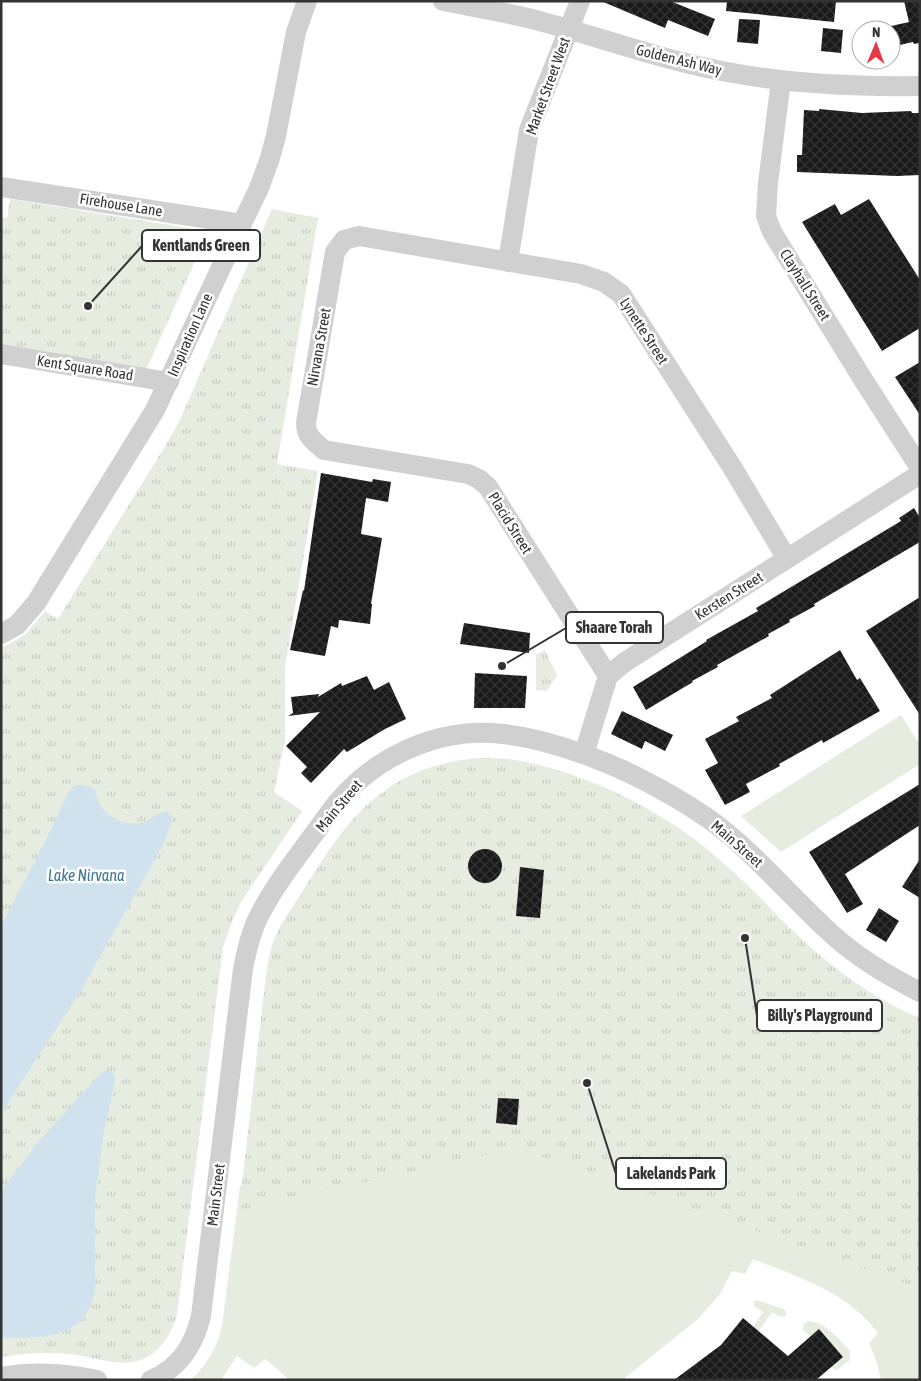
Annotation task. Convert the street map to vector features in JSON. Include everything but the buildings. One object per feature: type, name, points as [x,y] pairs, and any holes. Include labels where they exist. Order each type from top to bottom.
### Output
[{"type":"street","name":"Inspiration Lane","points":[[1,634],[17,625],[36,603],[156,410],[259,188],[270,158],[282,112],[296,32],[307,1]]},
{"type":"street","name":"Golden Ash Way","points":[[443,1],[534,20],[698,66],[781,80],[853,86],[920,86]]},
{"type":"street","name":"Market Street West","points":[[508,262],[529,130],[580,1]]},
{"type":"street","name":"Clayhall Street","points":[[781,80],[768,183],[766,216],[772,232],[920,468]]},
{"type":"street","name":"Firehouse Lane","points":[[1,187],[242,224]]},
{"type":"street","name":"Lynette Street","points":[[344,240],[359,236],[581,274],[604,282],[621,294],[732,467],[787,559]]},
{"type":"street","name":"Nirvana Street","points":[[324,450],[312,440],[306,430],[306,423],[335,252],[344,240]]},
{"type":"street","name":"Kent Square Road","points":[[1,354],[168,382]]},
{"type":"street","name":"Placid Street","points":[[324,450],[458,472],[479,479],[488,488],[608,676]]},
{"type":"street","name":"Kersten Street","points":[[608,676],[625,662],[920,474]]},
{"type":"street","points":[[584,754],[608,676]]},
{"type":"street","name":"Main Street","points":[[151,1380],[166,1372],[180,1360],[187,1352],[197,1333],[202,1308],[243,969],[256,924],[276,888],[345,793],[368,772],[401,752],[450,736],[487,733],[531,739],[601,760],[665,791],[710,820],[750,854],[836,938],[886,974],[920,992]]},
{"type":"street","points":[[1,1377],[32,1373],[52,1373],[97,1380]]},
{"type":"green space","points":[[10,199],[207,231],[146,370],[1,348],[1,217],[7,218]]},
{"type":"green space","points":[[272,209],[318,218],[277,464],[318,471],[285,667],[285,740],[274,792],[302,811],[241,902],[223,947],[177,1314],[174,1325],[156,1351],[148,1357],[128,1363],[62,1353],[36,1353],[1,1357],[1,648],[25,635],[45,611],[58,619],[166,445],[179,422]]},
{"type":"green space","points":[[545,650],[557,675],[547,691],[536,690],[536,655]]},
{"type":"green space","points":[[901,715],[920,745],[920,764],[781,852],[741,816]]},
{"type":"green space","points":[[478,758],[505,759],[530,763],[576,776],[622,795],[664,818],[722,862],[804,941],[834,967],[884,1001],[920,1018],[920,1288],[518,1148],[239,1210],[266,975],[272,945],[281,925],[318,866],[348,824],[372,800],[396,783],[418,772],[453,761]]},
{"type":"green space","points":[[470,1130],[920,1240],[920,1380],[881,1380],[869,1343],[878,1333],[852,1306],[821,1287],[753,1259],[745,1274],[732,1271],[720,1294],[698,1319],[622,1380],[290,1380],[265,1359],[254,1368],[237,1356],[221,1380],[191,1380],[211,1355],[222,1326],[240,1186]]},
{"type":"green space","points":[[756,1300],[784,1309],[786,1316],[781,1317],[772,1312],[749,1345],[694,1366],[751,1330],[763,1312],[754,1306]]},
{"type":"green space","points":[[809,1321],[821,1325],[837,1337],[850,1351],[850,1360],[837,1370],[833,1369],[812,1337],[803,1330],[804,1324]]},
{"type":"water","name":"Lake Nirvana","points":[[75,785],[85,785],[94,789],[99,803],[104,810],[118,820],[135,824],[167,812],[172,816],[171,823],[164,843],[81,990],[1,1114],[1,926],[68,793]]},
{"type":"water","points":[[108,1071],[113,1073],[115,1080],[103,1138],[95,1198],[95,1288],[90,1305],[83,1318],[73,1327],[61,1332],[48,1336],[1,1338],[1,1191],[39,1141],[102,1072]]},
{"type":"place","name":"Kentlands Green","points":[[88,306]]},
{"type":"place","name":"Shaare Torah","points":[[502,666]]},
{"type":"place","name":"Billy's Playground","points":[[745,938]]},
{"type":"place","name":"Lakelands Park","points":[[587,1083]]}]
